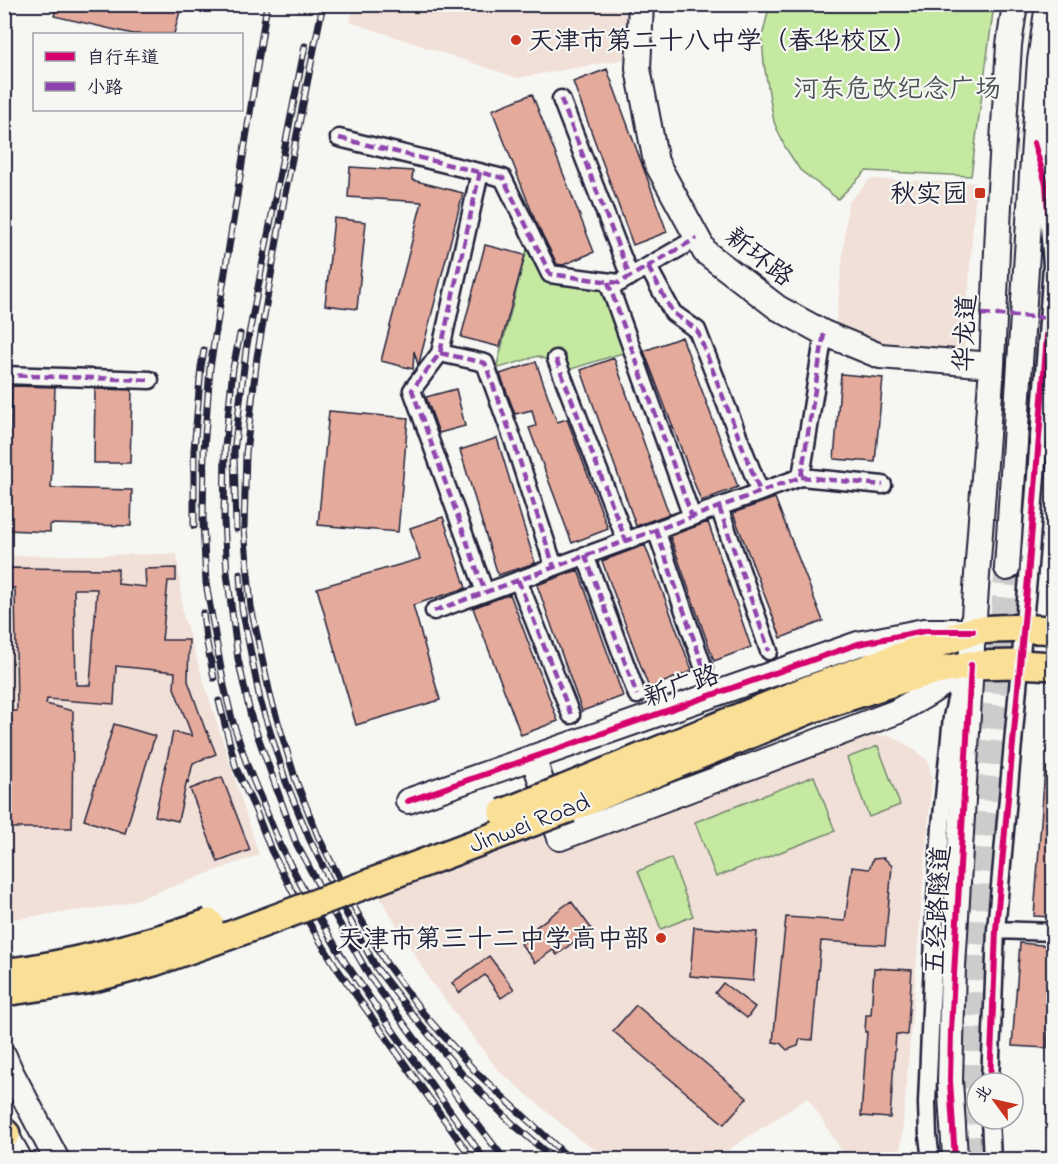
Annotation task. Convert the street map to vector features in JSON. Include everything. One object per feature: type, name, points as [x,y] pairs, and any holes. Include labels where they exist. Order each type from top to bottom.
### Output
[{"type":"main road","name":"新环路","points":[[641,4],[638,69],[656,162],[705,252],[778,308],[824,333],[880,356],[992,365]]},
{"type":"main road","name":"华龙道","points":[[971,665],[992,365],[1009,45],[1015,4]]},
{"type":"main road","points":[[1007,568],[1034,143],[1040,62],[1048,4]]},
{"type":"main road","name":"Jinwei Road","points":[[4,993],[86,980],[123,971],[231,936],[567,798],[807,690],[973,631],[991,628],[1023,628]]},
{"type":"main road","points":[[1023,628],[1053,630]]},
{"type":"main road","name":"新广路","points":[[408,801],[858,644],[924,631],[973,631]]},
{"type":"main road","points":[[533,757],[560,838],[896,712],[971,665]]},
{"type":"main road","name":"Jinwei Road","points":[[4,973],[87,959],[178,934],[374,863],[567,798],[811,709],[903,679],[971,665],[1053,666]]},
{"type":"main road","name":"五经路隧道","points":[[955,1156],[950,1080],[951,1030],[971,665]]},
{"type":"main road","points":[[4,1056],[57,1160]]},
{"type":"main road","points":[[5,1132],[20,1160]]},
{"type":"street","points":[[561,99],[630,277]]},
{"type":"street","points":[[339,138],[503,178],[550,274],[619,283],[697,238]]},
{"type":"street","points":[[990,1071],[996,930],[1050,335],[1052,265],[1046,184],[1034,143]]},
{"type":"street","points":[[480,172],[440,353],[412,390],[485,592]]},
{"type":"street","points":[[648,267],[673,314],[697,330],[760,492]]},
{"type":"street","points":[[608,282],[692,517]]},
{"type":"street","points":[[801,477],[824,333]]},
{"type":"street","points":[[440,353],[485,363],[513,440],[554,567]]},
{"type":"street","points":[[556,359],[626,541]]},
{"type":"street","points":[[4,375],[150,380]]},
{"type":"street","points":[[434,610],[801,477],[883,485]]},
{"type":"street","points":[[719,507],[769,651]]},
{"type":"street","points":[[656,530],[704,669]]},
{"type":"street","points":[[585,555],[637,695]]},
{"type":"street","points":[[518,580],[571,715]]},
{"type":"street","points":[[931,1160],[927,1103],[941,827],[951,717],[958,691],[971,665]]},
{"type":"street","points":[[996,930],[1053,932]]},
{"type":"street","points":[[991,1131],[992,1160]]},
{"type":"shaded area","name":"天津市第二十八中学（春华校区）","points":[[354,5],[633,5],[625,59],[518,78],[350,22]]},
{"type":"shaded area","points":[[870,179],[976,183],[964,352],[880,347],[835,333],[848,203]]},
{"type":"shaded area","points":[[177,554],[183,616],[259,855],[121,905],[5,920],[4,556]]},
{"type":"shaded area","name":"天津市第三十二中学高中部","points":[[874,735],[892,736],[912,748],[928,761],[932,780],[900,1159],[847,1159],[808,1098],[714,1159],[610,1159],[580,1140],[498,1070],[430,980],[379,896],[540,830],[545,841],[561,849]]},
{"type":"green space","name":"河东危改纪念广场","points":[[772,5],[994,5],[971,176],[866,171],[838,199],[800,170],[785,147],[774,122],[764,64],[762,37]]},
{"type":"green space","points":[[527,249],[559,276],[606,283],[629,351],[568,370],[538,356],[496,369]]},
{"type":"green space","points":[[878,746],[900,805],[869,817],[847,758]]},
{"type":"green space","points":[[814,776],[835,831],[716,877],[695,822]]},
{"type":"green space","points":[[671,858],[693,916],[661,929],[638,871]]},
{"type":"building","points":[[57,4],[169,4],[181,7],[174,33],[129,33],[54,16]]},
{"type":"building","points":[[607,69],[667,232],[633,245],[573,82]]},
{"type":"building","points":[[532,94],[594,252],[563,265],[557,264],[535,220],[492,110]]},
{"type":"building","points":[[350,167],[413,171],[412,180],[463,193],[419,363],[418,365],[414,351],[413,369],[381,361],[422,202],[348,197]]},
{"type":"building","points":[[334,218],[366,222],[357,309],[325,305]]},
{"type":"building","points":[[485,245],[525,255],[500,347],[461,337]]},
{"type":"building","points":[[682,337],[738,487],[701,501],[644,351]]},
{"type":"building","points":[[614,358],[669,514],[636,526],[581,370]]},
{"type":"building","points":[[536,362],[557,422],[567,419],[608,529],[572,543],[529,428],[536,426],[532,410],[515,414],[500,374]]},
{"type":"building","points":[[841,374],[883,378],[875,462],[834,459]]},
{"type":"building","points":[[12,386],[55,387],[51,488],[132,490],[131,526],[50,524],[50,532],[7,530]]},
{"type":"building","points":[[95,389],[132,390],[130,463],[94,463]]},
{"type":"building","points":[[456,389],[465,426],[439,433],[426,397]]},
{"type":"building","points":[[329,411],[408,418],[398,532],[318,525]]},
{"type":"building","points":[[497,438],[535,563],[498,575],[460,450]]},
{"type":"building","points":[[775,498],[823,621],[781,638],[733,513]]},
{"type":"building","points":[[443,517],[466,588],[413,605],[440,700],[356,725],[317,588],[420,559],[410,528]]},
{"type":"building","points":[[708,522],[751,647],[714,661],[670,536]]},
{"type":"building","points":[[645,545],[692,671],[649,688],[602,561]]},
{"type":"building","points":[[10,568],[118,569],[118,584],[146,587],[145,569],[176,568],[176,581],[168,581],[162,640],[189,640],[188,681],[216,754],[193,763],[178,821],[155,816],[173,732],[192,736],[174,688],[175,672],[116,666],[114,704],[47,699],[46,704],[73,711],[72,828],[7,828],[8,711],[17,711],[15,588],[10,588]],"holes":[[[74,589],[97,589],[90,685],[76,685]]]},
{"type":"building","points":[[578,570],[623,696],[582,711],[537,585]]},
{"type":"building","points":[[510,594],[558,721],[521,735],[473,608]]},
{"type":"building","points":[[114,724],[155,736],[125,833],[84,820]]},
{"type":"building","points":[[1045,768],[1053,769],[1053,917],[1034,916]]},
{"type":"building","points":[[222,777],[250,850],[218,862],[190,789]]},
{"type":"building","points":[[884,858],[892,866],[885,945],[821,941],[812,1040],[800,1039],[798,1046],[787,1050],[780,1043],[773,1042],[786,917],[845,921],[852,867],[869,869],[873,859]]},
{"type":"building","points":[[571,901],[591,928],[557,955],[553,950],[535,963],[521,944],[539,931],[536,927]]},
{"type":"building","points":[[694,927],[757,932],[753,981],[690,976]]},
{"type":"building","points":[[1020,943],[1053,946],[1047,1048],[1012,1046]]},
{"type":"building","points":[[489,956],[514,989],[501,998],[485,975],[459,993],[452,983]]},
{"type":"building","points":[[874,968],[912,970],[907,1035],[896,1034],[890,1118],[861,1116],[867,1032],[865,1032],[866,1015],[871,1015]]},
{"type":"building","points":[[723,983],[755,1007],[747,1018],[715,993]]},
{"type":"building","points":[[636,1005],[747,1098],[724,1124],[613,1031]]},
{"type":"tunnel","points":[[978,1160],[973,1071],[975,1016],[989,760],[1007,568]]},
{"type":"railway","points":[[267,4],[210,368],[204,449],[203,522],[206,583],[224,686],[247,765],[281,847],[316,913],[345,962],[485,1160]]},
{"type":"railway","points":[[323,4],[285,194],[257,357],[246,453],[244,529],[251,607],[271,699],[296,781],[318,836],[386,963],[423,1013],[475,1071],[571,1160]]},
{"type":"railway","points":[[236,529],[234,452],[246,350],[305,46]]},
{"type":"railway","points":[[240,334],[233,368],[225,447],[224,521],[227,573],[238,659],[251,717],[296,843],[370,977],[505,1160]]},
{"type":"railway","points":[[194,526],[194,450],[204,350]]},
{"type":"railway","points":[[240,574],[242,608],[260,700],[286,782],[309,838],[345,911],[377,969],[462,1074],[513,1124],[555,1160]]},
{"type":"railway","points":[[203,613],[214,678]]},
{"type":"railway","points":[[219,701],[236,768],[271,850],[306,918],[336,967],[473,1160]]},
{"type":"marked path","points":[[561,99],[630,277]]},
{"type":"marked path","points":[[339,138],[503,178],[550,274],[619,283],[697,238]]},
{"type":"marked path","points":[[480,172],[440,353],[412,390],[485,592]]},
{"type":"marked path","points":[[648,267],[673,313],[697,330],[760,492]]},
{"type":"marked path","points":[[608,282],[692,517]]},
{"type":"marked path","points":[[982,314],[1054,318]]},
{"type":"marked path","points":[[434,611],[801,477],[824,333]]},
{"type":"marked path","points":[[440,353],[485,363],[513,440],[554,567]]},
{"type":"marked path","points":[[556,359],[626,541]]},
{"type":"marked path","points":[[4,375],[150,380]]},
{"type":"marked path","points":[[801,477],[883,485]]},
{"type":"marked path","points":[[719,507],[769,651]]},
{"type":"marked path","points":[[656,530],[704,669]]},
{"type":"marked path","points":[[585,555],[637,695]]},
{"type":"marked path","points":[[518,580],[571,715]]},
{"type":"cycle path","points":[[990,1071],[996,930],[1028,578],[1052,265],[1046,184],[1034,143]]},
{"type":"cycle path","points":[[408,801],[858,644],[924,631],[973,631]]},
{"type":"cycle path","points":[[955,1160],[950,1081],[951,1030],[971,665]]},
{"type":"place","name":"天津市第二十八中学（春华校区）","points":[[516,40]]},
{"type":"place","name":"秋实园","points":[[980,193]]},
{"type":"place","name":"天津市第三十二中学高中部","points":[[661,938]]}]
